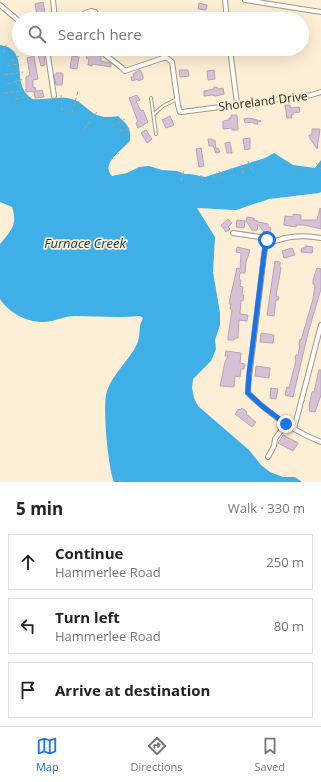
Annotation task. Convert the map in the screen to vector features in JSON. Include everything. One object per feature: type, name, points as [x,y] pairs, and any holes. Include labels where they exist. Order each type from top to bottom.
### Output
[{"type":"street","points":[[53,0],[54,12]]},
{"type":"street","points":[[225,0],[226,12]]},
{"type":"street","points":[[245,0],[321,12]]},
{"type":"street","points":[[0,5],[12,15]]},
{"type":"street","points":[[88,12],[95,12]]},
{"type":"street","points":[[48,56],[54,96]]},
{"type":"street","points":[[106,56],[125,71],[167,58],[172,62],[177,99]]},
{"type":"street","points":[[231,56],[237,104]]},
{"type":"street","name":"Shoreland Drive","points":[[177,99],[180,112],[182,112],[311,95],[321,92]]},
{"type":"street","points":[[233,233],[260,237],[272,243]]},
{"type":"street","points":[[321,238],[305,236],[282,239],[265,248],[248,386],[248,393],[250,396],[262,406],[294,429],[321,442]]},
{"type":"street","points":[[294,429],[321,325]]},
{"type":"street","points":[[268,457],[274,446],[275,439],[286,424]]},
{"type":"lane","points":[[151,98],[156,134]]},
{"type":"lane","points":[[154,114],[163,106],[177,99]]},
{"type":"path","points":[[3,53],[6,45]]},
{"type":"path","points":[[11,61],[19,56]]},
{"type":"path","points":[[7,66],[18,64]]},
{"type":"path","points":[[4,75],[23,72]]},
{"type":"path","points":[[7,84],[24,80]]},
{"type":"path","points":[[4,93],[23,91]]},
{"type":"path","points":[[72,113],[78,91]]},
{"type":"path","points":[[61,95],[62,110]]},
{"type":"path","points":[[15,99],[28,96]]},
{"type":"path","points":[[84,129],[98,112]]},
{"type":"path","points":[[112,126],[124,119]]},
{"type":"path","points":[[120,131],[131,128]]},
{"type":"path","points":[[114,148],[119,154]]},
{"type":"path","points":[[248,161],[252,171],[254,171]]},
{"type":"path","points":[[316,163],[321,169]]},
{"type":"path","points":[[240,164],[243,173]]},
{"type":"path","points":[[232,168],[234,176]]},
{"type":"path","points":[[182,181],[184,170]]},
{"type":"path","points":[[219,171],[222,178]]},
{"type":"path","points":[[213,174],[215,181]]},
{"type":"path","points":[[201,175],[203,183]]},
{"type":"water","name":"Furnace Creek","points":[[0,45],[9,48],[12,50],[12,56],[17,57],[22,86],[32,99],[67,98],[80,103],[94,114],[108,117],[118,116],[126,124],[130,133],[130,141],[110,162],[109,171],[112,176],[127,173],[139,167],[149,166],[162,170],[177,171],[185,174],[205,177],[265,158],[274,153],[293,165],[315,168],[321,160],[321,192],[319,193],[269,199],[236,210],[197,208],[215,237],[213,272],[220,313],[220,325],[215,340],[216,349],[211,361],[193,379],[192,388],[194,398],[198,406],[249,450],[261,465],[270,472],[283,477],[295,477],[302,482],[114,482],[106,436],[105,409],[107,391],[113,378],[130,356],[137,344],[140,325],[143,318],[140,316],[75,316],[39,322],[26,319],[8,309],[0,299],[0,244],[14,223],[14,213],[12,207],[0,202]]},
{"type":"building","points":[[43,2],[45,12],[36,12],[35,4]]},
{"type":"building","points":[[199,3],[207,5],[206,10],[198,9]]},
{"type":"building","points":[[34,56],[38,79],[33,80],[33,88],[35,87],[36,91],[26,92],[26,77],[30,75],[27,58]]},
{"type":"building","points":[[38,56],[44,56],[45,65],[41,66]]},
{"type":"building","points":[[72,56],[79,57],[77,69],[70,68]]},
{"type":"building","points":[[87,56],[101,56],[101,61],[110,63],[111,67],[92,64],[92,66],[88,65],[89,59],[86,58]]},
{"type":"building","points":[[140,70],[143,75],[143,79],[132,81],[131,77],[134,77],[133,74]]},
{"type":"building","points":[[179,70],[188,70],[189,76],[180,77]]},
{"type":"building","points":[[214,70],[215,79],[208,80],[207,71]]},
{"type":"building","points":[[56,73],[62,73],[63,75],[62,85],[56,85],[54,75],[56,75]]},
{"type":"building","points":[[214,87],[217,87],[218,89],[223,88],[224,94],[204,96],[204,91],[214,89]]},
{"type":"building","points":[[42,90],[44,97],[35,98],[34,92]]},
{"type":"building","points":[[137,95],[140,100],[136,101],[141,111],[143,110],[148,122],[138,128],[136,123],[138,122],[129,98]]},
{"type":"building","points":[[285,105],[290,105],[292,108],[299,107],[300,112],[293,113],[293,115],[291,115],[292,118],[287,118]]},
{"type":"building","points":[[231,115],[237,115],[238,130],[232,130],[232,128],[223,129],[223,121],[229,120]]},
{"type":"building","points":[[170,116],[174,125],[166,128],[162,120]]},
{"type":"building","points":[[249,118],[261,121],[257,122],[258,124],[254,124],[254,122],[245,123],[244,119]]},
{"type":"building","points":[[312,129],[320,129],[317,149],[309,137],[309,135],[312,135]]},
{"type":"building","points":[[146,130],[152,139],[147,143],[141,133]]},
{"type":"building","points":[[250,138],[250,149],[245,150],[243,139]]},
{"type":"building","points":[[208,139],[212,139],[213,141],[215,140],[216,149],[218,148],[220,152],[216,153],[213,146],[209,146]]},
{"type":"building","points":[[230,142],[232,153],[227,153],[225,143]]},
{"type":"building","points":[[201,148],[204,166],[199,167],[196,149]]},
{"type":"building","points":[[320,208],[321,229],[304,225],[296,225],[296,227],[284,225],[285,216],[293,217],[293,214],[301,215],[301,220],[317,220]]},
{"type":"building","points":[[247,217],[254,218],[254,220],[258,222],[268,224],[268,227],[271,228],[270,233],[264,232],[258,224],[257,230],[252,230],[246,221]]},
{"type":"building","points":[[228,219],[232,223],[228,227],[230,229],[226,232],[221,225]]},
{"type":"building","points":[[237,220],[245,221],[244,228],[236,227]]},
{"type":"building","points":[[305,246],[313,247],[312,253],[301,252],[302,248],[305,248]]},
{"type":"building","points":[[237,247],[250,250],[246,262],[245,273],[240,273],[239,280],[241,280],[240,286],[243,287],[242,295],[244,295],[243,301],[241,300],[240,314],[248,315],[247,321],[239,320],[238,338],[228,340],[232,310],[230,309],[231,304],[229,304],[237,268],[240,269],[241,253],[236,252]]},
{"type":"building","points":[[292,248],[295,255],[284,258],[282,251]]},
{"type":"building","points":[[275,261],[280,262],[281,268],[276,296],[279,297],[278,300],[276,300],[274,316],[267,315]]},
{"type":"building","points":[[317,268],[321,269],[321,289],[308,333],[293,397],[285,395],[287,387],[289,388],[296,355],[298,355],[300,339],[301,340],[313,299],[315,285],[313,284],[313,280]]},
{"type":"building","points":[[261,333],[274,335],[273,343],[260,342]]},
{"type":"building","points":[[226,351],[241,353],[240,363],[245,364],[244,369],[241,369],[240,377],[235,376],[234,387],[220,386],[225,362],[228,356],[225,356]]},
{"type":"building","points":[[256,366],[270,368],[269,378],[255,376]]},
{"type":"building","points":[[319,370],[321,370],[321,395],[315,412],[309,411],[312,392],[314,392]]},
{"type":"building","points":[[271,388],[278,389],[276,399],[270,398]]},
{"type":"building","points":[[242,408],[247,412],[246,414],[256,422],[252,427],[235,414]]},
{"type":"building","points":[[283,435],[298,443],[293,451],[278,443]]},
{"type":"route","points":[[267,240],[272,243],[265,248],[264,254],[248,393],[267,411],[286,424]]}]
